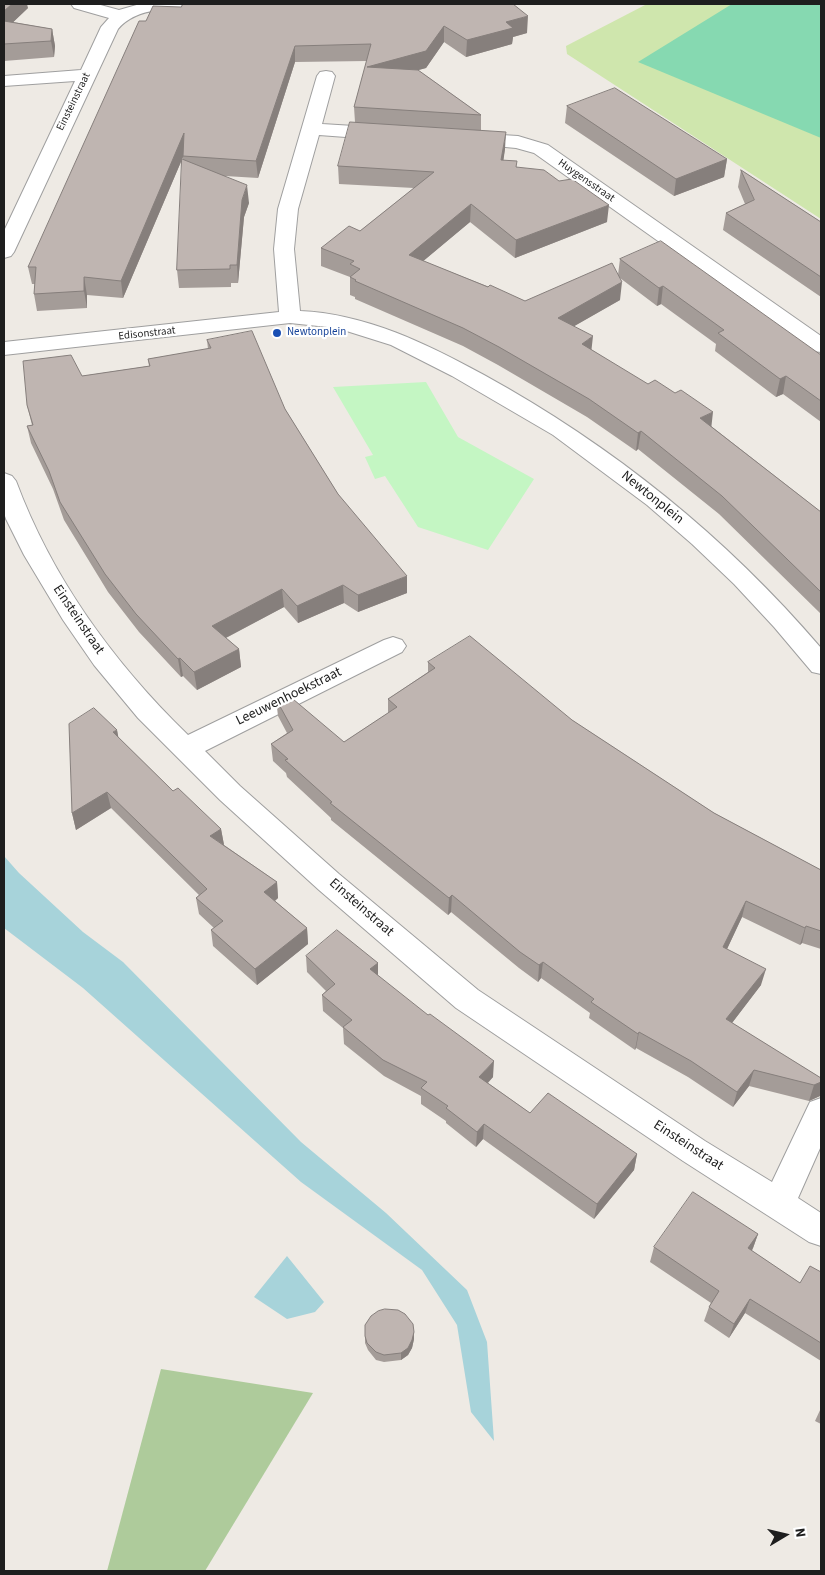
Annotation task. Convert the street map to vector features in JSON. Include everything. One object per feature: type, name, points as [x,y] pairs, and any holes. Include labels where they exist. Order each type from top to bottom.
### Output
[{"type":"street","points":[[80,4],[120,16],[165,5],[231,8]]},
{"type":"street","name":"Einsteinstraat","points":[[5,248],[110,27],[120,16]]},
{"type":"street","points":[[4,81],[87,76]]},
{"type":"street","points":[[290,317],[284,249],[288,209],[326,76]]},
{"type":"street","points":[[311,129],[400,135]]},
{"type":"street","name":"Huygensstraat","points":[[449,138],[518,142],[541,149],[821,346]]},
{"type":"street","name":"Edisonstraat","points":[[4,349],[290,317]]},
{"type":"street","name":"Newtonplein","points":[[290,317],[314,317],[344,321],[379,332],[478,381],[542,418],[621,472],[723,558],[796,634],[821,665]]},
{"type":"street","name":"Einsteinstraat","points":[[4,481],[18,519],[29,540],[72,614],[103,658],[147,711],[230,793],[322,875],[467,999],[694,1152],[779,1203],[821,1231]]},
{"type":"street","name":"Leeuwenhoekstraat","points":[[185,749],[393,646]]},
{"type":"street","points":[[779,1203],[821,1112]]},
{"type":"green space","points":[[647,4],[821,4],[821,219],[567,54],[566,46]]},
{"type":"green space","points":[[732,4],[821,4],[821,138],[638,62]]},
{"type":"green space","points":[[426,382],[458,437],[534,479],[488,550],[418,527],[385,476],[375,479],[365,457],[373,455],[333,387]]},
{"type":"green space","points":[[161,1369],[313,1393],[205,1571],[107,1571]]},
{"type":"water","points":[[4,856],[19,873],[83,932],[123,962],[301,1142],[386,1213],[467,1290],[487,1342],[494,1441],[471,1412],[457,1325],[422,1270],[301,1182],[83,988],[4,928]]},
{"type":"water","points":[[287,1256],[324,1302],[315,1312],[287,1319],[254,1297]]},
{"type":"building","points":[[4,4],[12,4],[4,11]]},
{"type":"building","points":[[183,4],[513,4],[528,16],[506,22],[513,28],[467,40],[444,26],[426,51],[367,67],[418,70],[481,115],[354,107],[371,44],[295,46],[256,161],[183,156],[184,133],[121,281],[84,277],[84,291],[34,294],[36,267],[28,267],[139,21],[146,21],[153,6],[181,7]]},
{"type":"building","points":[[4,21],[52,29],[51,41],[4,44]]},
{"type":"building","points":[[615,88],[727,159],[676,179],[567,106]]},
{"type":"building","points":[[350,122],[506,132],[501,160],[517,161],[516,167],[544,170],[559,181],[572,179],[609,205],[516,240],[471,204],[409,255],[488,287],[490,285],[525,301],[612,263],[622,282],[558,318],[593,336],[582,344],[648,384],[655,380],[675,393],[681,390],[713,412],[700,418],[821,512],[821,592],[722,496],[641,431],[638,433],[589,399],[499,347],[463,328],[355,281],[350,277],[360,269],[350,264],[354,261],[321,248],[349,226],[360,231],[434,172],[338,166]]},
{"type":"building","points":[[182,159],[247,185],[242,200],[237,265],[230,265],[230,269],[177,270]]},
{"type":"building","points":[[741,170],[821,222],[821,277],[726,213],[754,200]]},
{"type":"building","points":[[661,241],[821,355],[821,401],[786,376],[780,379],[718,333],[724,330],[663,286],[659,288],[620,259]]},
{"type":"building","points":[[252,331],[285,409],[338,494],[407,576],[358,595],[343,585],[297,606],[282,589],[212,626],[239,649],[194,672],[180,658],[178,659],[136,614],[105,574],[60,502],[49,471],[27,426],[33,425],[27,405],[23,361],[71,355],[82,376],[150,366],[148,359],[211,348],[207,340]]},
{"type":"building","points":[[470,636],[572,720],[714,813],[821,870],[821,931],[806,926],[805,928],[746,901],[723,947],[766,969],[726,1019],[821,1078],[821,1082],[814,1085],[754,1070],[737,1092],[691,1061],[639,1032],[638,1034],[591,1002],[594,999],[543,962],[539,965],[520,952],[452,895],[449,898],[330,803],[332,802],[285,760],[288,759],[271,744],[293,730],[276,699],[287,694],[344,742],[397,707],[388,699],[435,668],[428,662]]},
{"type":"building","points":[[94,708],[117,730],[113,732],[173,791],[178,788],[221,829],[210,836],[277,882],[264,892],[307,928],[255,969],[211,930],[223,921],[196,898],[207,889],[107,792],[72,813],[69,724]]},
{"type":"building","points":[[337,930],[378,963],[370,969],[428,1015],[430,1014],[494,1061],[479,1077],[530,1113],[548,1093],[637,1154],[597,1204],[484,1124],[477,1132],[446,1108],[448,1106],[421,1088],[427,1082],[383,1060],[343,1027],[352,1020],[322,995],[335,984],[306,956]]},
{"type":"building","points":[[693,1192],[758,1234],[748,1248],[800,1283],[810,1266],[821,1272],[821,1343],[750,1299],[734,1324],[709,1307],[719,1291],[654,1247]]},
{"type":"building","points":[[385,1309],[398,1310],[405,1314],[413,1324],[412,1340],[408,1348],[401,1353],[384,1355],[376,1352],[367,1343],[365,1325],[371,1316]]},
{"type":"place","name":"Newtonplein","points":[[277,333]]}]
